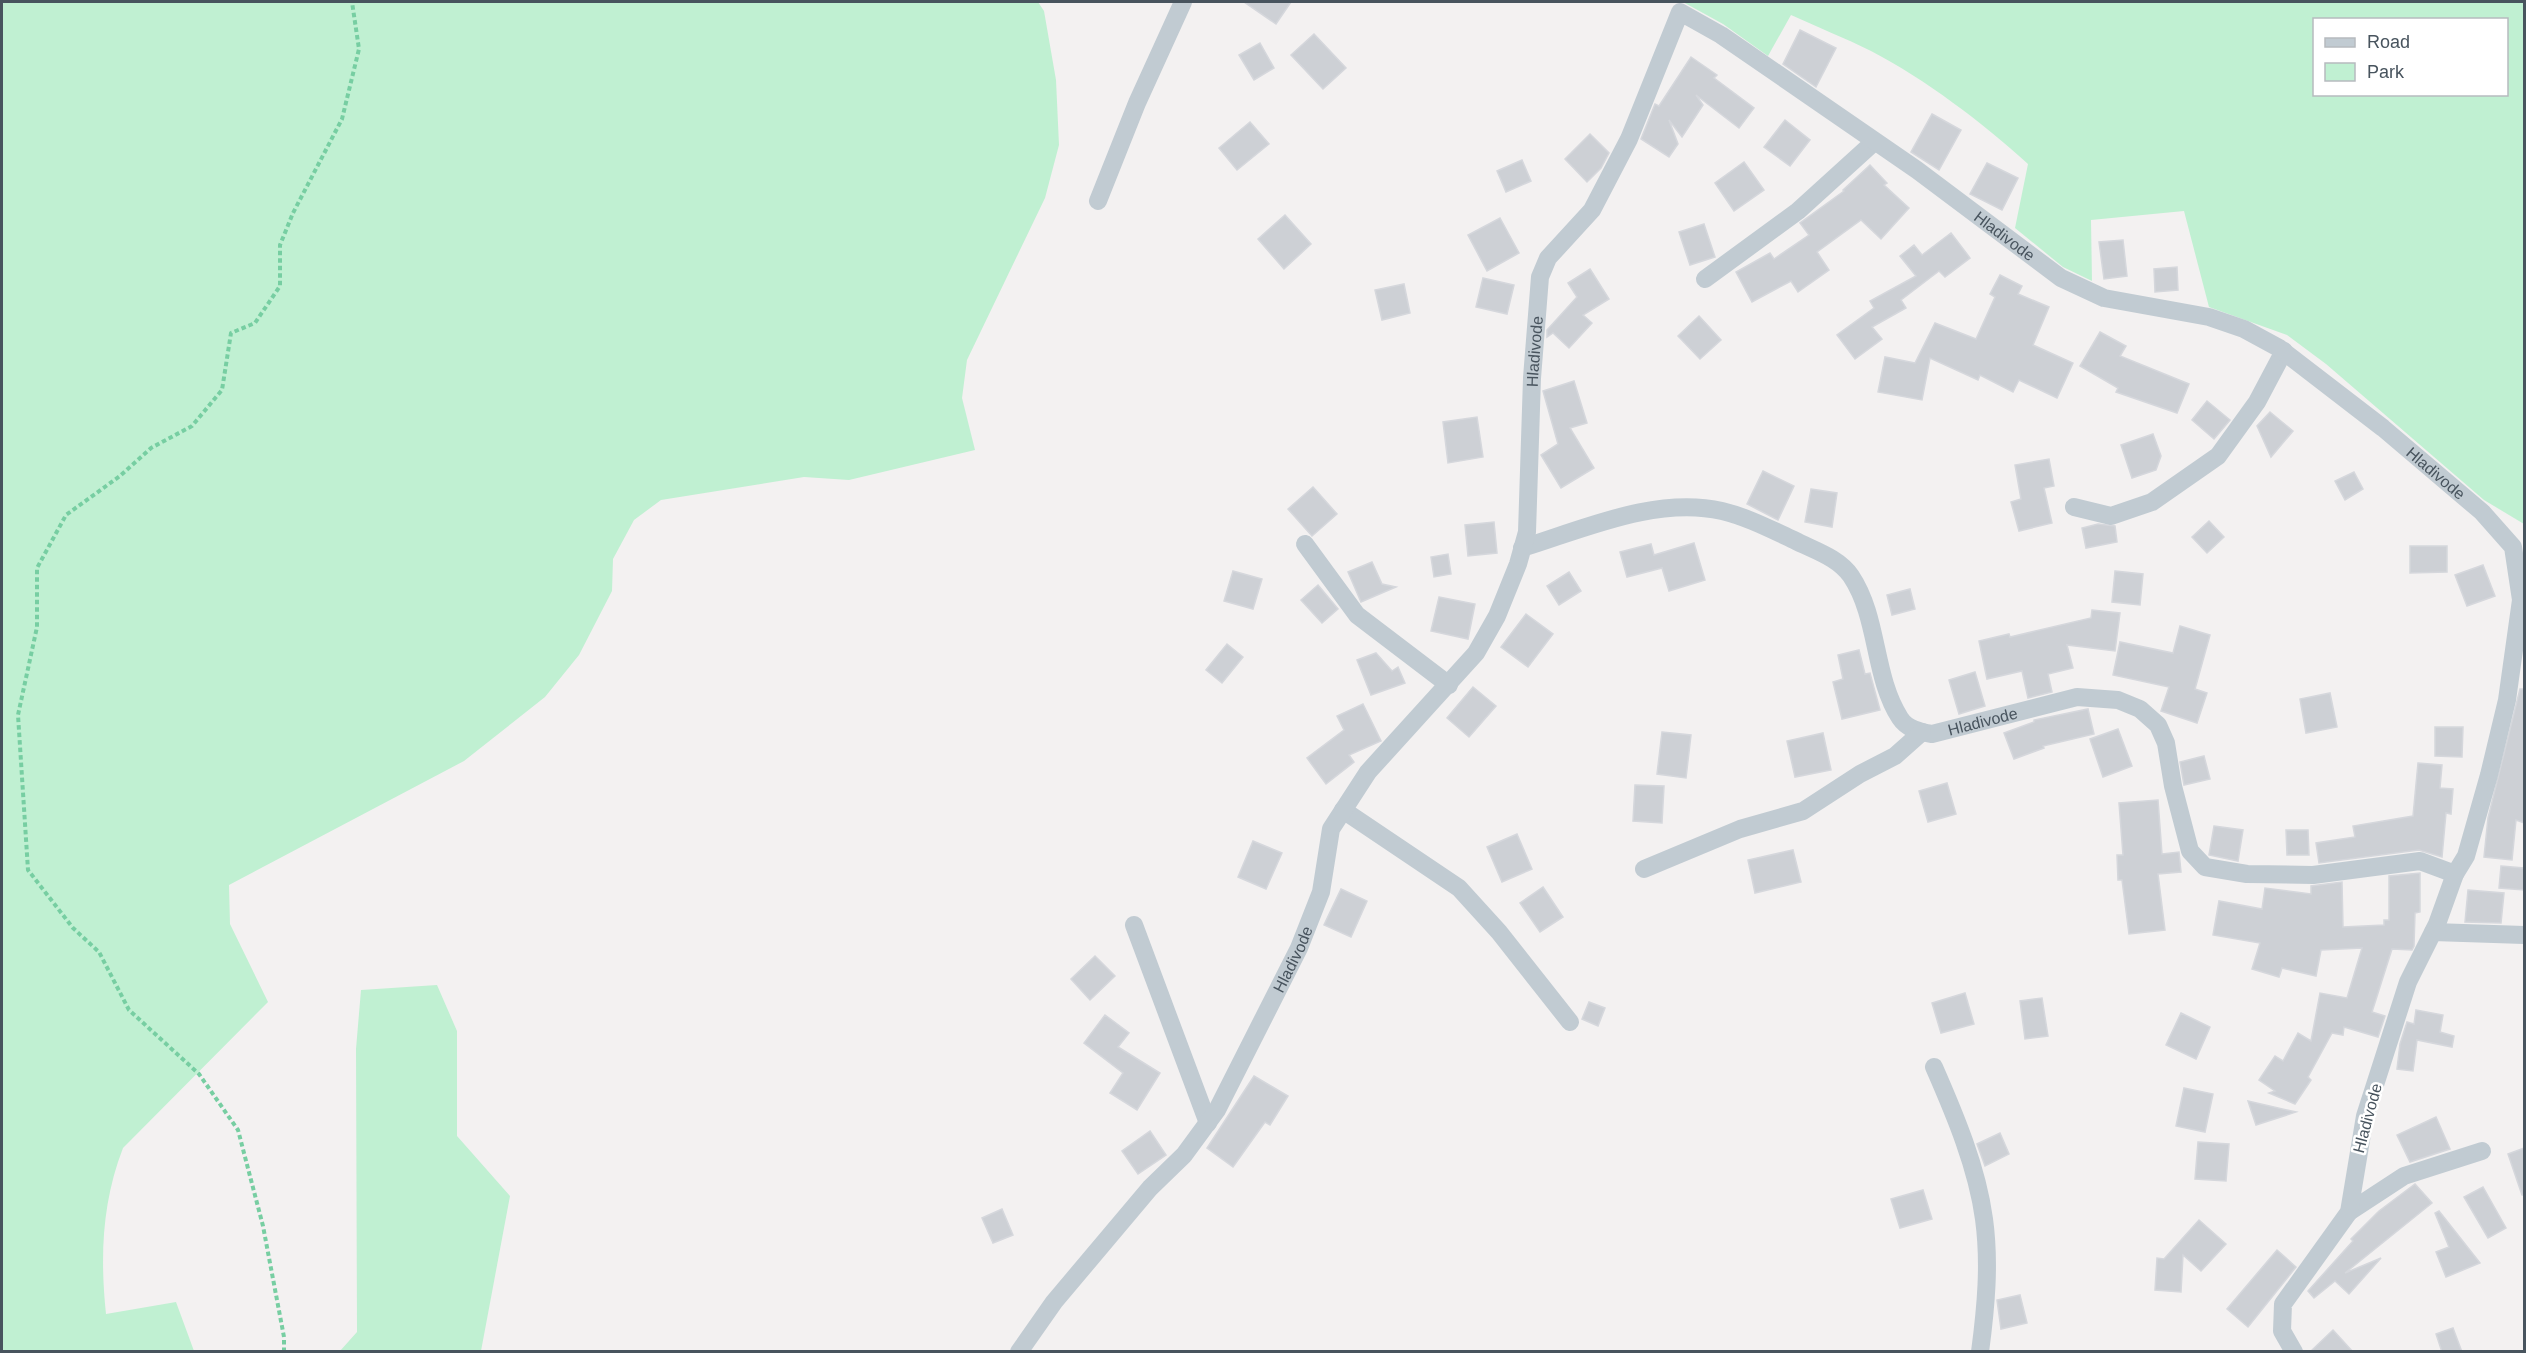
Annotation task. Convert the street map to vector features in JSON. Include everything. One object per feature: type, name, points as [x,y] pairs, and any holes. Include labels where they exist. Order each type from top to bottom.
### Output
[{"type":"street","points":[[1098,201],[1137,103],[1184,2]]},
{"type":"street","name":"Hladivode","points":[[1019,1352],[1054,1302],[1150,1188],[1184,1155],[1217,1110],[1299,948],[1321,892],[1331,829],[1368,772],[1449,685],[1476,652],[1497,616],[1527,532],[1532,378],[1540,277],[1548,258],[1592,210],[1629,139],[1674,7],[1721,35],[1874,141],[2061,278],[2104,298],[2209,317],[2235,326],[2284,351],[2374,421],[2482,512],[2519,547],[2521,600],[2507,700],[2469,846],[2455,874],[2433,932],[2408,982],[2365,1116],[2349,1212],[2283,1304],[2282,1331],[2294,1352]]},
{"type":"street","points":[[1705,279],[1798,211],[1874,141]]},
{"type":"street","points":[[2074,507],[2111,516],[2152,502],[2218,456],[2257,402],[2284,351]]},
{"type":"street","points":[[1522,548],[1653,509],[1689,507],[1721,511],[1767,526],[1836,561],[1850,575],[1868,616],[1885,682],[1901,720],[1916,732],[1922,732]]},
{"type":"street","points":[[1305,544],[1357,615],[1449,685]]},
{"type":"street","name":"Hladivode","points":[[1922,732],[1932,734],[2077,697],[2118,700],[2140,709],[2158,725],[2166,743],[2173,786],[2190,851],[2205,867],[2247,874],[2313,875],[2420,861],[2455,874]]},
{"type":"street","points":[[1644,869],[1740,829],[1803,812],[1860,774],[1895,756],[1922,732]]},
{"type":"street","points":[[1343,810],[1459,888],[1500,932],[1570,1022]]},
{"type":"street","points":[[1134,925],[1208,1123]]},
{"type":"street","points":[[2433,932],[2524,935]]},
{"type":"street","points":[[1935,1067],[1958,1121],[1984,1218],[1987,1280],[1980,1352]]},
{"type":"street","points":[[2349,1212],[2404,1176],[2482,1151]]},
{"type":"path","points":[[284,1352],[284,1337],[263,1226],[238,1131],[198,1074],[129,1010],[99,952],[73,928],[28,870],[18,715],[37,627],[37,568],[66,515],[120,476],[151,448],[192,426],[222,390],[231,333],[255,323],[280,286],[280,245],[292,213],[342,119],[359,49],[352,2]]},
{"type":"green space","points":[[2,2],[1038,2],[1044,11],[1056,80],[1059,145],[1045,198],[967,360],[962,398],[975,450],[849,480],[804,477],[661,500],[634,520],[613,559],[612,591],[579,655],[545,697],[464,761],[229,885],[230,924],[268,1002],[123,1148],[111,1189],[104,1230],[103,1272],[106,1314],[176,1302],[194,1351],[2,1351]]},
{"type":"green space","points":[[1683,2],[2524,2],[2524,524],[2484,500],[2326,364],[2287,335],[2209,307],[2184,211],[2091,220],[2092,281],[2063,267],[2015,228],[2028,164],[1933,88],[1871,51],[1791,15],[1768,56],[1723,24]]},
{"type":"green space","points":[[437,985],[457,1031],[457,1136],[510,1196],[481,1351],[340,1351],[357,1332],[356,1049],[361,990]]},
{"type":"building","points":[[1244,2],[1291,2],[1276,24]]},
{"type":"building","points":[[1800,30],[1836,48],[1816,87],[1783,64]]},
{"type":"building","points":[[1314,34],[1346,68],[1323,89],[1291,55]]},
{"type":"building","points":[[1260,43],[1274,68],[1254,80],[1239,55]]},
{"type":"building","points":[[1691,57],[1717,75],[1714,78],[1754,108],[1739,128],[1696,95],[1703,105],[1682,137],[1669,120],[1678,144],[1669,157],[1641,139],[1655,104],[1659,106]]},
{"type":"building","points":[[1932,114],[1961,130],[1939,170],[1911,152]]},
{"type":"building","points":[[1785,120],[1810,140],[1790,166],[1764,147]]},
{"type":"building","points":[[1250,122],[1269,144],[1237,170],[1219,148]]},
{"type":"building","points":[[1590,134],[1609,153],[1601,168],[1587,182],[1565,159]]},
{"type":"building","points":[[1522,160],[1531,181],[1506,192],[1497,171]]},
{"type":"building","points":[[1744,162],[1764,190],[1734,211],[1715,183]]},
{"type":"building","points":[[1987,163],[2018,178],[2002,210],[1970,194]]},
{"type":"building","points":[[1870,165],[1887,183],[1884,185],[1909,208],[1881,239],[1861,220],[1817,252],[1829,270],[1798,292],[1791,281],[1752,302],[1736,272],[1770,253],[1774,259],[1809,235],[1800,223],[1844,191]]},
{"type":"building","points":[[1285,215],[1311,244],[1284,269],[1258,239]]},
{"type":"building","points":[[1500,218],[1519,253],[1487,271],[1468,235]]},
{"type":"building","points":[[1704,224],[1715,257],[1690,265],[1679,232]]},
{"type":"building","points":[[1951,233],[1970,258],[1945,277],[1939,271],[1901,300],[1906,308],[1872,327],[1882,339],[1855,359],[1837,335],[1874,308],[1870,301],[1916,276],[1900,256],[1914,245],[1922,255]]},
{"type":"building","points":[[2123,240],[2127,276],[2104,279],[2099,242]]},
{"type":"building","points":[[2177,267],[2178,290],[2155,292],[2154,269]]},
{"type":"building","points":[[1590,269],[1609,299],[1583,315],[1592,323],[1569,348],[1553,333],[1547,337],[1547,330],[1577,297],[1568,283]]},
{"type":"building","points":[[2000,275],[2022,286],[2018,294],[2049,307],[2033,345],[2073,363],[2057,398],[2019,380],[2013,392],[1980,375],[1978,380],[1930,358],[1922,400],[1878,392],[1885,357],[1915,363],[1935,323],[1976,339],[1995,297],[1990,294]]},
{"type":"building","points":[[1483,278],[1514,285],[1507,314],[1476,307]]},
{"type":"building","points":[[1404,284],[1410,313],[1382,320],[1375,290]]},
{"type":"building","points":[[1699,316],[1721,340],[1700,359],[1678,336]]},
{"type":"building","points":[[2100,332],[2126,346],[2120,356],[2189,384],[2177,413],[2116,392],[2118,388],[2080,366]]},
{"type":"building","points":[[1574,381],[1587,423],[1570,428],[1594,468],[1561,488],[1541,455],[1558,444],[1543,391]]},
{"type":"building","points":[[2207,401],[2230,420],[2214,439],[2192,420]]},
{"type":"building","points":[[2270,412],[2293,431],[2271,457],[2257,426]]},
{"type":"building","points":[[1477,417],[1483,457],[1448,463],[1443,422]]},
{"type":"building","points":[[2153,434],[2161,456],[2156,470],[2132,478],[2121,445]]},
{"type":"building","points":[[2049,459],[2054,486],[2044,488],[2052,523],[2019,531],[2011,502],[2021,499],[2015,465]]},
{"type":"building","points":[[1763,471],[1794,486],[1778,520],[1747,504]]},
{"type":"building","points":[[2354,472],[2363,489],[2345,500],[2335,481]]},
{"type":"building","points":[[1313,487],[1337,514],[1312,536],[1288,509]]},
{"type":"building","points":[[1811,489],[1837,493],[1832,527],[1805,522]]},
{"type":"building","points":[[2209,521],[2224,537],[2207,553],[2192,537]]},
{"type":"building","points":[[1494,522],[1497,553],[1468,556],[1465,525]]},
{"type":"building","points":[[2098,524],[2115,526],[2117,542],[2086,548],[2082,528]]},
{"type":"building","points":[[1694,543],[1705,580],[1669,591],[1662,568],[1627,577],[1620,552],[1651,544],[1654,555]]},
{"type":"building","points":[[2410,546],[2447,546],[2447,572],[2410,573]]},
{"type":"building","points":[[1448,554],[1451,574],[1434,577],[1431,557]]},
{"type":"building","points":[[1372,562],[1382,584],[1396,587],[1361,602],[1348,572]]},
{"type":"building","points":[[2483,565],[2495,596],[2467,606],[2455,575]]},
{"type":"building","points":[[1233,571],[1262,579],[1253,609],[1224,601]]},
{"type":"building","points":[[2115,571],[2143,574],[2140,605],[2112,602]]},
{"type":"building","points":[[1569,572],[1581,591],[1559,605],[1547,586]]},
{"type":"building","points":[[1318,585],[1338,609],[1322,623],[1301,600]]},
{"type":"building","points":[[1910,589],[1915,609],[1892,615],[1887,595]]},
{"type":"building","points":[[1439,597],[1475,604],[1468,639],[1431,631]]},
{"type":"building","points":[[2092,610],[2120,613],[2115,651],[2067,645],[2073,668],[2048,674],[2052,692],[2028,698],[2022,671],[1987,679],[1979,641],[2009,634],[2010,637],[2091,618]]},
{"type":"building","points":[[1526,614],[1553,634],[1528,667],[1501,647]]},
{"type":"building","points":[[2180,626],[2210,635],[2195,689],[2207,693],[2197,723],[2161,711],[2169,687],[2113,675],[2120,642],[2173,653]]},
{"type":"building","points":[[1227,644],[1243,657],[1222,683],[1206,670]]},
{"type":"building","points":[[1859,650],[1865,674],[1870,673],[1880,710],[1842,719],[1833,682],[1843,679],[1838,655]]},
{"type":"building","points":[[1376,653],[1392,671],[1398,667],[1405,683],[1371,695],[1357,660]]},
{"type":"building","points":[[1975,672],[1985,706],[1959,714],[1949,680]]},
{"type":"building","points":[[1473,687],[1496,706],[1469,737],[1447,718]]},
{"type":"building","points":[[2520,689],[2524,689],[2524,823],[2516,820],[2512,860],[2484,857],[2488,818]]},
{"type":"building","points":[[2330,693],[2337,727],[2306,733],[2300,699]]},
{"type":"building","points":[[1363,704],[1381,741],[1349,755],[1354,762],[1326,784],[1307,758],[1344,730],[1337,716]]},
{"type":"building","points":[[2088,709],[2094,734],[2043,746],[2044,748],[2014,759],[2004,733],[2034,722],[2034,720]]},
{"type":"building","points":[[2435,727],[2463,727],[2462,757],[2435,756]]},
{"type":"building","points":[[2118,729],[2132,766],[2103,777],[2090,739]]},
{"type":"building","points":[[1662,732],[1691,735],[1686,778],[1657,774]]},
{"type":"building","points":[[1823,733],[1831,770],[1795,777],[1787,741]]},
{"type":"building","points":[[2204,756],[2210,779],[2184,785],[2180,762]]},
{"type":"building","points":[[2418,763],[2442,765],[2440,788],[2453,789],[2451,814],[2446,813],[2442,857],[2419,850],[2319,863],[2316,843],[2355,837],[2353,826],[2413,816]]},
{"type":"building","points":[[1947,783],[1956,814],[1928,822],[1919,791]]},
{"type":"building","points":[[1635,785],[1664,786],[1662,823],[1633,821]]},
{"type":"building","points":[[2158,800],[2162,854],[2179,852],[2181,872],[2158,874],[2165,930],[2129,934],[2122,880],[2118,880],[2117,855],[2123,855],[2119,803]]},
{"type":"building","points":[[2214,826],[2243,830],[2238,861],[2209,855]]},
{"type":"building","points":[[2286,830],[2308,830],[2309,855],[2287,855]]},
{"type":"building","points":[[1517,834],[1532,869],[1502,882],[1487,847]]},
{"type":"building","points":[[1253,841],[1282,853],[1266,889],[1238,877]]},
{"type":"building","points":[[1793,850],[1801,882],[1755,893],[1748,860]]},
{"type":"building","points":[[2501,866],[2524,868],[2524,890],[2499,888]]},
{"type":"building","points":[[2420,873],[2420,912],[2415,913],[2414,946],[2412,950],[2392,949],[2372,1012],[2385,1016],[2378,1037],[2344,1027],[2343,1035],[2332,1033],[2308,1077],[2311,1080],[2295,1104],[2269,1093],[2275,1091],[2259,1080],[2275,1056],[2283,1061],[2298,1033],[2311,1041],[2320,993],[2347,998],[2362,948],[2321,950],[2316,976],[2282,968],[2279,977],[2252,969],[2260,943],[2213,935],[2219,901],[2262,909],[2265,888],[2311,894],[2311,886],[2342,882],[2343,927],[2384,925],[2384,920],[2389,920],[2389,876]]},
{"type":"building","points":[[1543,887],[1563,917],[1540,932],[1520,903]]},
{"type":"building","points":[[1341,889],[1367,901],[1351,937],[1324,925]]},
{"type":"building","points":[[2468,890],[2504,893],[2501,923],[2465,922]]},
{"type":"building","points":[[1095,956],[1115,976],[1090,1000],[1071,979]]},
{"type":"building","points":[[1965,993],[1974,1024],[1941,1033],[1932,1003]]},
{"type":"building","points":[[2042,998],[2048,1036],[2025,1039],[2020,1001]]},
{"type":"building","points":[[1589,1002],[1605,1008],[1598,1026],[1582,1019]]},
{"type":"building","points":[[2416,1010],[2443,1015],[2440,1032],[2454,1036],[2452,1047],[2417,1040],[2413,1071],[2397,1069],[2400,1044],[2407,1022],[2414,1024]]},
{"type":"building","points":[[2181,1013],[2210,1027],[2196,1059],[2166,1045]]},
{"type":"building","points":[[1105,1015],[1129,1033],[1118,1047],[1160,1073],[1137,1110],[1110,1093],[1123,1073],[1084,1043]]},
{"type":"building","points":[[1254,1076],[1288,1096],[1270,1125],[1265,1122],[1233,1167],[1207,1148]]},
{"type":"building","points":[[2184,1088],[2213,1094],[2205,1132],[2176,1126]]},
{"type":"building","points":[[2248,1101],[2296,1112],[2256,1125]]},
{"type":"building","points":[[2436,1117],[2450,1149],[2410,1162],[2397,1135]]},
{"type":"building","points":[[1150,1131],[1166,1155],[1138,1174],[1122,1151]]},
{"type":"building","points":[[2000,1133],[2009,1154],[1985,1166],[1977,1144]]},
{"type":"building","points":[[2198,1142],[2229,1144],[2226,1181],[2195,1179]]},
{"type":"building","points":[[2524,1148],[2524,1195],[2522,1195],[2508,1154]]},
{"type":"building","points":[[2415,1184],[2432,1203],[2345,1273],[2381,1258],[2349,1294],[2335,1281],[2314,1298],[2308,1291],[2353,1241],[2351,1239],[2379,1211]]},
{"type":"building","points":[[2483,1187],[2506,1228],[2488,1238],[2464,1197]]},
{"type":"building","points":[[1923,1190],[1932,1219],[1900,1228],[1891,1199]]},
{"type":"building","points":[[1002,1209],[1013,1235],[993,1243],[982,1218]]},
{"type":"building","points":[[2439,1211],[2480,1263],[2446,1277],[2436,1252],[2449,1247],[2435,1213]]},
{"type":"building","points":[[2199,1220],[2226,1244],[2201,1271],[2183,1255],[2181,1292],[2155,1290],[2157,1258],[2164,1259]]},
{"type":"building","points":[[2277,1250],[2296,1267],[2248,1327],[2227,1309]]},
{"type":"building","points":[[2020,1295],[2027,1323],[2001,1329],[1997,1300]]},
{"type":"building","points":[[2453,1328],[2462,1352],[2442,1352],[2436,1334]]},
{"type":"building","points":[[2333,1330],[2353,1352],[2310,1352]]}]
